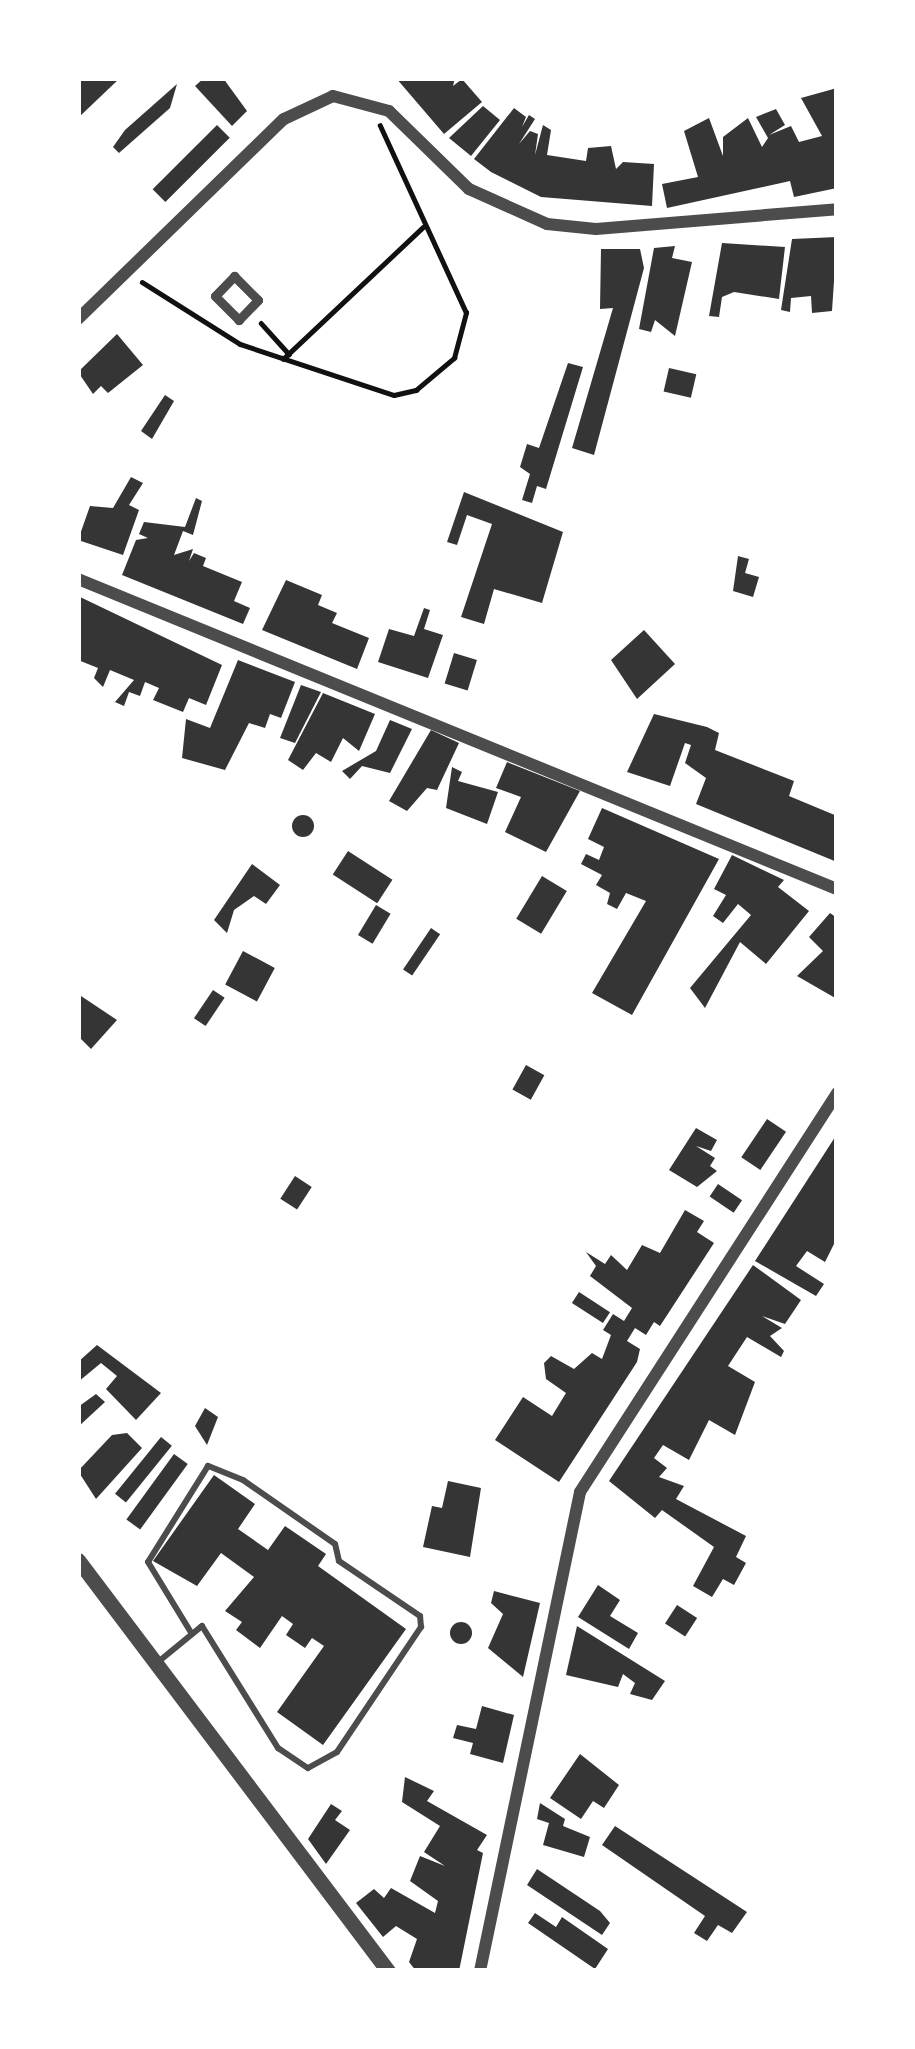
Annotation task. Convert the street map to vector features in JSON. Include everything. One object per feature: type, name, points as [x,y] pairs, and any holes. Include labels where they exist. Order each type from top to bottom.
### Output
[{"type":"street","points":[[78,319],[308,101],[346,97],[389,111],[469,189],[547,224],[596,229],[837,209]]},
{"type":"street","points":[[234,276],[258,300],[248,310],[239,320],[215,296],[234,276]]},
{"type":"street","points":[[78,579],[837,889]]},
{"type":"street","points":[[480,1971],[580,1492],[837,1093]]},
{"type":"street","points":[[78,1560],[388,1971]]},
{"type":"lane","points":[[156,1664],[202,1626],[278,1748],[308,1768],[337,1752],[421,1627],[420,1616],[339,1561],[340,1547],[243,1480],[208,1466],[148,1562],[192,1634]]},
{"type":"path","points":[[130,269],[195,319],[394,395],[436,376],[454,358],[466,314],[377,131],[389,111]]},
{"type":"path","points":[[286,357],[423,226]]},
{"type":"path","points":[[248,310],[286,357]]},
{"type":"building","points":[[78,78],[120,78],[78,118]]},
{"type":"building","points":[[204,78],[223,78],[247,111],[232,126],[195,86]]},
{"type":"building","points":[[396,78],[455,78],[453,86],[462,79],[482,102],[444,134]]},
{"type":"building","points":[[177,84],[170,108],[119,153],[113,147],[125,130]]},
{"type":"building","points":[[837,88],[837,188],[794,197],[790,181],[667,208],[662,184],[698,177],[684,131],[709,118],[723,156],[723,137],[748,118],[762,147],[768,138],[756,117],[776,109],[785,125],[769,135],[791,126],[799,142],[822,136],[801,98]]},
{"type":"building","points":[[483,106],[500,120],[471,156],[449,138]]},
{"type":"building","points":[[514,108],[526,117],[522,127],[529,115],[535,119],[519,144],[530,131],[538,134],[535,155],[543,125],[551,130],[547,155],[586,161],[588,148],[611,146],[616,169],[623,162],[654,164],[652,206],[541,197],[491,172],[474,159]]},
{"type":"building","points":[[217,125],[230,138],[165,202],[153,189]]},
{"type":"building","points":[[837,237],[832,311],[812,313],[811,296],[791,298],[790,312],[781,310],[792,239]]},
{"type":"building","points":[[722,243],[785,247],[779,299],[734,292],[722,297],[719,317],[709,316]]},
{"type":"building","points":[[675,246],[672,258],[692,262],[675,336],[655,320],[651,332],[639,329],[654,248]]},
{"type":"building","points":[[601,249],[640,249],[644,268],[594,455],[572,448],[613,308],[600,309]]},
{"type":"building","points":[[117,334],[143,365],[108,393],[101,386],[93,394],[78,372]]},
{"type":"building","points":[[568,363],[583,367],[546,489],[537,486],[532,503],[522,500],[530,474],[520,467],[527,444],[539,448]]},
{"type":"building","points":[[669,368],[696,374],[691,398],[664,391]]},
{"type":"building","points":[[165,395],[174,401],[152,439],[141,431]]},
{"type":"building","points":[[131,477],[143,483],[129,505],[139,510],[123,555],[78,540],[90,506],[113,508]]},
{"type":"building","points":[[464,492],[563,532],[542,603],[494,589],[484,624],[461,617],[492,524],[467,515],[457,545],[447,542]]},
{"type":"building","points":[[196,498],[202,501],[193,535],[183,531],[174,555],[193,549],[189,561],[194,553],[206,558],[203,566],[242,582],[234,601],[250,608],[243,624],[122,575],[136,540],[148,538],[139,534],[144,522],[185,527]]},
{"type":"building","points":[[738,556],[749,559],[745,573],[759,577],[753,597],[733,591]]},
{"type":"building","points":[[286,580],[322,595],[318,605],[337,613],[332,623],[369,638],[357,669],[262,630]]},
{"type":"building","points":[[78,596],[222,665],[206,705],[189,698],[183,712],[153,700],[159,688],[145,682],[140,696],[129,692],[124,706],[115,702],[134,680],[110,670],[103,687],[94,678],[98,668],[78,660]]},
{"type":"building","points":[[424,608],[430,610],[424,629],[443,635],[428,678],[378,662],[389,629],[414,636]]},
{"type":"building","points":[[644,630],[675,664],[637,699],[611,660]]},
{"type":"building","points":[[454,653],[477,660],[468,691],[445,684]]},
{"type":"building","points":[[238,660],[295,682],[281,718],[270,714],[265,728],[249,723],[225,770],[182,758],[186,719],[210,728]]},
{"type":"building","points":[[301,685],[321,692],[295,743],[280,738]]},
{"type":"building","points":[[323,693],[375,714],[359,751],[343,738],[331,762],[316,753],[303,770],[288,760]]},
{"type":"building","points":[[654,714],[707,727],[719,733],[715,750],[794,781],[789,796],[837,816],[837,862],[696,804],[706,778],[685,763],[691,745],[685,743],[670,786],[627,772]]},
{"type":"building","points":[[390,720],[412,729],[390,773],[362,766],[350,779],[342,771],[376,751]]},
{"type":"building","points":[[431,730],[459,743],[437,790],[427,788],[407,811],[389,801]]},
{"type":"building","points":[[507,762],[580,791],[546,852],[505,832],[521,797],[496,788]]},
{"type":"building","points":[[452,767],[462,772],[458,781],[498,792],[487,824],[446,808]]},
{"type":"building","points":[[602,808],[719,859],[632,1015],[592,993],[646,901],[626,893],[617,909],[607,904],[610,893],[596,885],[602,875],[581,864],[586,854],[599,860],[604,847],[588,839]]},
{"type":"building","points":[[303,815],[314,826],[303,837],[292,826]]},
{"type":"building","points":[[348,851],[392,880],[377,903],[333,874]]},
{"type":"building","points":[[732,855],[784,880],[778,887],[809,911],[766,964],[740,942],[705,1008],[690,988],[751,915],[738,904],[723,923],[713,916],[726,895],[714,889]]},
{"type":"building","points":[[252,864],[280,885],[266,904],[254,896],[234,910],[227,933],[214,920]]},
{"type":"building","points":[[542,876],[567,891],[541,934],[516,919]]},
{"type":"building","points":[[376,905],[391,914],[373,944],[358,935]]},
{"type":"building","points":[[830,913],[837,918],[837,999],[797,976],[823,951],[809,937]]},
{"type":"building","points":[[431,928],[440,934],[412,976],[403,969]]},
{"type":"building","points":[[243,951],[275,968],[257,1001],[225,985]]},
{"type":"building","points":[[213,990],[225,998],[206,1026],[194,1018]]},
{"type":"building","points":[[78,994],[117,1020],[91,1049],[78,1036]]},
{"type":"building","points":[[526,1065],[544,1075],[531,1100],[512,1089]]},
{"type":"building","points":[[767,1119],[786,1132],[760,1170],[741,1157]]},
{"type":"building","points":[[696,1128],[717,1140],[711,1151],[696,1146],[715,1158],[710,1166],[717,1171],[697,1187],[669,1170]]},
{"type":"building","points":[[837,1134],[837,1238],[825,1262],[807,1251],[796,1266],[824,1284],[816,1296],[755,1261]]},
{"type":"building","points":[[295,1176],[312,1187],[297,1210],[280,1199]]},
{"type":"building","points":[[718,1184],[742,1200],[734,1213],[710,1196]]},
{"type":"building","points":[[685,1210],[704,1221],[697,1232],[714,1243],[660,1326],[654,1322],[646,1335],[635,1328],[627,1341],[640,1349],[637,1362],[559,1482],[495,1440],[523,1397],[552,1416],[566,1393],[546,1379],[544,1363],[551,1356],[574,1369],[592,1353],[602,1359],[611,1335],[603,1330],[613,1314],[624,1321],[632,1308],[590,1276],[596,1266],[586,1252],[605,1264],[611,1255],[627,1270],[642,1245],[660,1253]]},
{"type":"building","points":[[753,1265],[801,1300],[785,1324],[762,1316],[782,1328],[770,1336],[784,1351],[781,1357],[747,1337],[728,1366],[755,1382],[735,1435],[709,1420],[689,1460],[663,1445],[654,1458],[667,1468],[659,1477],[684,1486],[676,1499],[746,1536],[736,1557],[746,1563],[734,1585],[723,1579],[712,1597],[693,1586],[714,1547],[662,1510],[655,1518],[609,1481]]},
{"type":"building","points":[[579,1292],[610,1312],[603,1323],[572,1303]]},
{"type":"building","points":[[97,1345],[161,1393],[136,1420],[106,1389],[117,1376],[101,1363],[78,1382],[78,1362]]},
{"type":"building","points":[[96,1394],[105,1402],[78,1427],[78,1407]]},
{"type":"building","points":[[205,1408],[218,1417],[207,1445],[195,1426]]},
{"type":"building","points":[[127,1433],[142,1448],[96,1499],[78,1471],[112,1435]]},
{"type":"building","points":[[161,1437],[172,1446],[126,1503],[115,1494]]},
{"type":"building","points":[[174,1454],[188,1464],[140,1530],[126,1520]]},
{"type":"building","points":[[214,1475],[255,1504],[238,1529],[268,1550],[285,1526],[326,1554],[318,1566],[406,1629],[323,1745],[277,1712],[324,1646],[312,1638],[305,1648],[286,1635],[293,1624],[282,1616],[260,1648],[236,1630],[242,1622],[225,1611],[254,1577],[221,1553],[197,1586],[153,1561]]},
{"type":"building","points":[[448,1481],[481,1488],[470,1557],[423,1547],[432,1506],[442,1508]]},
{"type":"building","points":[[598,1585],[620,1600],[610,1616],[638,1633],[629,1649],[578,1617]]},
{"type":"building","points":[[494,1591],[540,1603],[523,1677],[488,1648],[503,1614],[491,1603]]},
{"type":"building","points":[[677,1605],[697,1618],[685,1637],[665,1623]]},
{"type":"building","points":[[461,1622],[472,1633],[461,1644],[450,1633]]},
{"type":"building","points":[[577,1626],[665,1681],[652,1700],[630,1694],[635,1683],[623,1674],[618,1687],[566,1675]]},
{"type":"building","points":[[482,1706],[514,1715],[503,1763],[470,1754],[473,1743],[453,1738],[457,1725],[476,1729]]},
{"type":"building","points":[[580,1754],[619,1785],[604,1808],[593,1801],[581,1819],[550,1798]]},
{"type":"building","points":[[405,1777],[434,1791],[427,1801],[487,1835],[477,1850],[483,1853],[459,1971],[416,1971],[409,1962],[417,1939],[396,1926],[383,1937],[356,1903],[374,1889],[384,1898],[391,1888],[435,1913],[438,1901],[410,1881],[420,1856],[445,1866],[424,1852],[440,1826],[402,1802]]},
{"type":"building","points":[[540,1803],[565,1819],[563,1826],[590,1837],[584,1857],[543,1845],[549,1823],[537,1819]]},
{"type":"building","points":[[331,1804],[342,1811],[335,1820],[350,1830],[326,1864],[308,1839]]},
{"type":"building","points":[[615,1826],[747,1912],[732,1933],[718,1925],[707,1941],[694,1933],[705,1916],[602,1845]]},
{"type":"building","points":[[537,1869],[600,1911],[610,1923],[602,1935],[527,1885]]},
{"type":"building","points":[[535,1913],[556,1927],[562,1917],[608,1949],[595,1969],[528,1923]]}]
